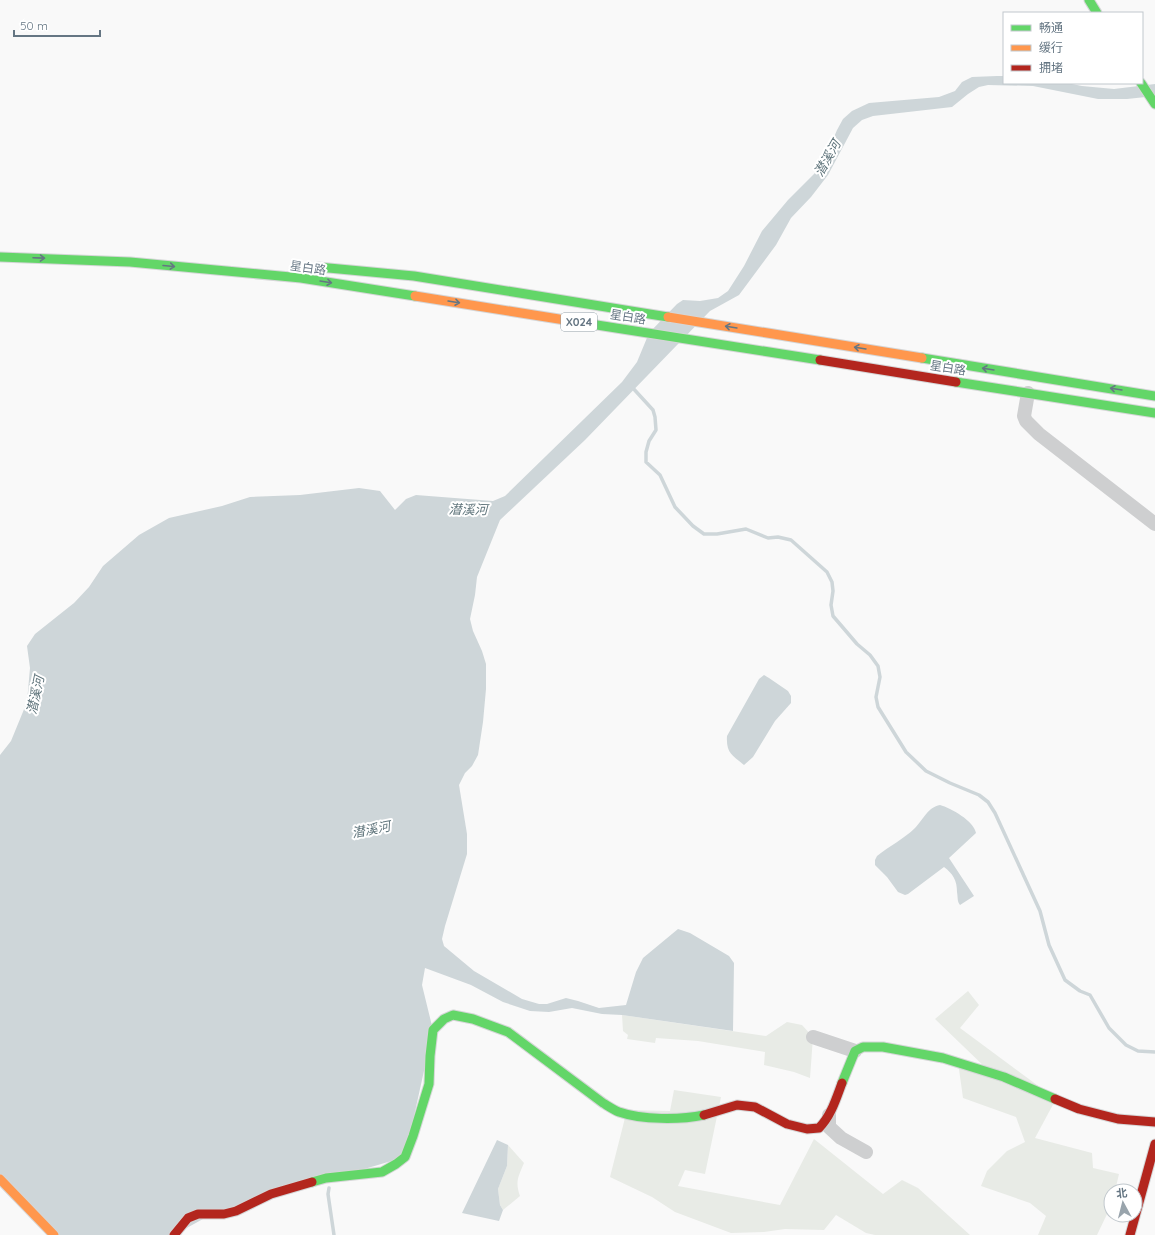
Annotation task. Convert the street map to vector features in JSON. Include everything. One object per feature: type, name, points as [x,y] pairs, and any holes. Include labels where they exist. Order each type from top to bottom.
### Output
[{"type":"main road","points":[[1089,0],[1096,12]]},
{"type":"main road","points":[[1142,84],[1153,101]]},
{"type":"main road","name":"星白路","points":[[0,257],[130,262],[301,278],[1155,413]]},
{"type":"main road","name":"星白路","points":[[312,266],[414,276],[1155,396]]},
{"type":"main road","points":[[174,1235],[188,1218],[198,1214],[224,1214],[236,1211],[271,1194],[326,1178],[382,1172],[396,1164],[404,1157],[413,1136],[429,1084],[433,1030],[444,1019],[452,1015],[508,1032],[603,1103],[618,1112],[650,1118],[690,1118],[709,1114],[737,1105],[755,1107],[787,1124],[807,1129],[819,1128],[829,1115],[855,1051],[863,1047],[883,1047],[942,1058],[1004,1077],[1078,1108],[1118,1119],[1155,1122]]},
{"type":"main road","points":[[1130,1235],[1155,1144]]},
{"type":"main road","points":[[0,1179],[54,1235]]},
{"type":"street","points":[[1028,392],[1024,416],[1026,421],[1039,434],[1155,524]]},
{"type":"street","points":[[813,1037],[855,1051]]},
{"type":"street","points":[[829,1115],[829,1127],[841,1138],[866,1152]]},
{"type":"shaded area","points":[[968,991],[979,1005],[960,1028],[1056,1099],[1035,1138],[1092,1153],[1093,1168],[1119,1174],[1117,1183],[1103,1183],[1103,1222],[1097,1235],[1038,1235],[1046,1216],[1030,1203],[981,1186],[987,1171],[1007,1151],[1025,1142],[1016,1117],[963,1098],[958,1062],[990,1072],[935,1019]]},
{"type":"shaded area","points":[[622,1015],[766,1036],[787,1022],[802,1025],[813,1037],[810,1078],[794,1072],[764,1065],[765,1052],[698,1041],[656,1038],[655,1043],[627,1039],[628,1035],[623,1031]]},
{"type":"shaded area","points":[[674,1090],[721,1097],[705,1174],[685,1170],[678,1186],[780,1205],[814,1139],[883,1194],[902,1180],[918,1188],[970,1235],[875,1235],[866,1233],[836,1215],[824,1230],[785,1229],[764,1232],[731,1233],[675,1212],[652,1197],[610,1177],[627,1110],[670,1111]]},
{"type":"shaded area","points":[[508,1145],[524,1163],[518,1180],[520,1196],[503,1210],[500,1205],[498,1189],[507,1166]]},
{"type":"water","name":"潜溪河","points":[[1003,76],[1003,84],[1072,84],[1114,89],[1155,84],[1155,96],[1127,99],[1098,99],[1033,86],[988,85],[979,87],[952,107],[873,116],[862,120],[853,128],[828,175],[811,197],[791,218],[776,245],[739,295],[710,311],[585,440],[500,520],[477,577],[470,619],[486,664],[486,689],[478,755],[472,766],[465,773],[459,785],[467,834],[467,854],[445,926],[442,939],[444,946],[474,971],[522,999],[539,1004],[547,1004],[566,998],[599,1008],[626,1005],[636,972],[643,958],[678,929],[690,933],[729,956],[734,963],[733,1031],[622,1015],[602,1014],[572,1008],[549,1012],[530,1011],[503,1002],[471,985],[425,968],[422,985],[433,1030],[405,1157],[212,1214],[174,1235],[54,1235],[0,1179],[0,755],[11,741],[27,702],[30,668],[27,646],[35,634],[74,603],[89,587],[103,566],[139,535],[169,518],[222,506],[250,497],[300,495],[359,488],[380,491],[395,510],[406,499],[416,495],[493,501],[505,496],[622,382],[637,362],[649,333],[677,304],[683,300],[700,301],[718,298],[728,291],[744,266],[762,231],[788,200],[815,173],[826,156],[843,119],[852,111],[869,103],[939,97],[955,91],[962,82],[972,77]]},
{"type":"water","points":[[764,675],[788,691],[791,696],[791,703],[775,721],[753,757],[744,765],[733,756],[729,750],[727,736],[759,679]]},
{"type":"water","points":[[940,805],[956,812],[967,820],[974,828],[976,833],[949,858],[974,896],[960,905],[955,881],[950,872],[944,867],[905,895],[898,892],[887,877],[875,865],[877,856],[911,832],[932,808]]},
{"type":"water","points":[[497,1140],[508,1145],[507,1166],[498,1189],[500,1205],[503,1210],[499,1221],[462,1213]]},
{"type":"waterway","points":[[631,386],[653,410],[656,430],[649,441],[646,452],[646,462],[660,475],[675,507],[693,526],[704,534],[717,534],[746,529],[768,538],[778,537],[791,540],[827,572],[832,582],[833,591],[831,605],[833,616],[857,644],[870,655],[878,666],[880,677],[876,697],[878,707],[906,752],[926,771],[979,795],[988,802],[995,813],[1040,911],[1049,945],[1065,980],[1080,991],[1090,995],[1109,1028],[1126,1045],[1138,1051],[1155,1052]]},
{"type":"waterway","points":[[329,1188],[328,1194],[334,1235]]},
{"type":"traffic: fast","points":[[1089,0],[1096,12]]},
{"type":"traffic: fast","points":[[1142,84],[1155,104]]},
{"type":"traffic: fast","points":[[0,257],[130,262],[301,278],[415,296]]},
{"type":"traffic: fast","points":[[318,267],[414,276],[668,317]]},
{"type":"traffic: fast","points":[[565,320],[820,360]]},
{"type":"traffic: fast","points":[[922,358],[1155,396]]},
{"type":"traffic: fast","points":[[956,382],[1155,413]]},
{"type":"traffic: fast","points":[[312,1182],[326,1178],[382,1172],[405,1157],[429,1084],[433,1030],[444,1019],[453,1015],[473,1019],[508,1032],[603,1103],[619,1112],[628,1115],[650,1118],[684,1118],[704,1115]]},
{"type":"traffic: fast","points":[[842,1083],[855,1051],[863,1047],[883,1047],[943,1058],[1004,1077],[1055,1099]]},
{"type":"traffic: slow","points":[[415,296],[565,320]]},
{"type":"traffic: slow","points":[[668,317],[922,358]]},
{"type":"traffic: slow","points":[[0,1179],[54,1235]]},
{"type":"traffic: jam","points":[[820,360],[956,382]]},
{"type":"traffic: jam","points":[[704,1115],[737,1105],[755,1107],[787,1124],[807,1129],[819,1128],[830,1113],[842,1083]]},
{"type":"traffic: jam","points":[[1055,1099],[1079,1109],[1118,1119],[1155,1122]]},
{"type":"traffic: jam","points":[[1130,1235],[1155,1144]]},
{"type":"traffic: jam","points":[[174,1235],[188,1218],[198,1214],[224,1214],[236,1211],[271,1194],[312,1182]]}]
